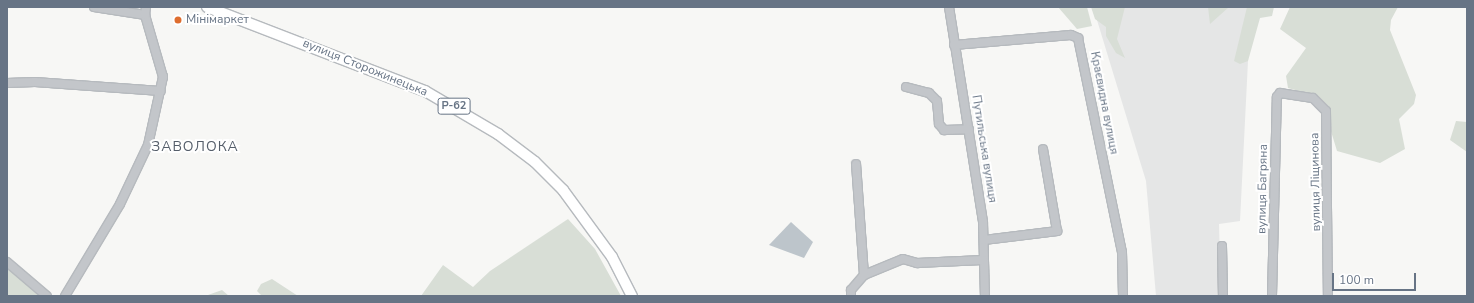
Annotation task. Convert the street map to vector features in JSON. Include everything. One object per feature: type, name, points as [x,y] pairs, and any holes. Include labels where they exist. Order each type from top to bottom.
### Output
[{"type":"main road","name":"вулиця Сторожинецька","points":[[207,7],[425,91],[498,134],[535,162],[563,190],[612,257],[632,296]]},
{"type":"street","points":[[65,296],[140,167],[161,91],[161,62],[145,11],[94,7]]},
{"type":"street","name":"Путильська вулиця","points":[[949,7],[954,45],[969,129],[984,240],[983,260],[985,296]]},
{"type":"street","name":"Краєвидна вулиця","points":[[954,45],[1071,35],[1078,38],[1122,252],[1123,296]]},
{"type":"street","points":[[7,83],[161,91]]},
{"type":"street","points":[[906,88],[929,93],[936,101],[939,124],[944,130],[969,129]]},
{"type":"street","name":"вулиця Багряна","points":[[1272,296],[1277,98],[1280,93],[1288,94]]},
{"type":"street","name":"вулиця Ліщинова","points":[[1288,94],[1313,98],[1326,111],[1328,296]]},
{"type":"street","points":[[984,240],[1057,231],[1043,149]]},
{"type":"street","points":[[856,164],[864,275]]},
{"type":"street","points":[[1222,246],[1223,296]]},
{"type":"street","points":[[851,296],[851,290],[864,275],[903,259],[917,263],[983,260]]},
{"type":"street","points":[[7,262],[47,296]]},
{"type":"shaded area","points":[[1058,7],[1087,7],[1092,26],[1077,29]]},
{"type":"shaded area","points":[[1091,7],[1125,7],[1117,39],[1125,58],[1116,53],[1106,36],[1106,27],[1095,19]]},
{"type":"shaded area","points":[[1093,7],[1254,7],[1243,41],[1248,61],[1240,221],[1219,224],[1221,296],[1156,296],[1146,181]]},
{"type":"shaded area","points":[[1208,7],[1229,7],[1210,24]]},
{"type":"shaded area","points":[[1247,7],[1274,7],[1272,16],[1260,18],[1248,61],[1240,64],[1234,61]]},
{"type":"shaded area","points":[[1290,7],[1398,7],[1391,20],[1390,30],[1416,95],[1414,104],[1399,119],[1405,149],[1380,163],[1337,151],[1330,128],[1313,95],[1288,88],[1286,76],[1306,48],[1280,29]]},
{"type":"shaded area","points":[[1456,121],[1467,122],[1467,152],[1450,140]]},
{"type":"shaded area","points":[[568,219],[595,249],[621,296],[421,296],[443,265],[473,287],[490,271]]},
{"type":"shaded area","points":[[791,222],[813,242],[804,258],[769,245]]},
{"type":"shaded area","points":[[7,261],[44,296],[7,296]]},
{"type":"shaded area","points":[[272,279],[298,296],[262,296],[257,291],[261,284]]},
{"type":"shaded area","points":[[222,290],[229,296],[208,295]]},
{"type":"place","name":"Мінімаркет","points":[[178,20]]},
{"type":"district","name":"ЗАВОЛОКА","points":[[195,147]]}]
